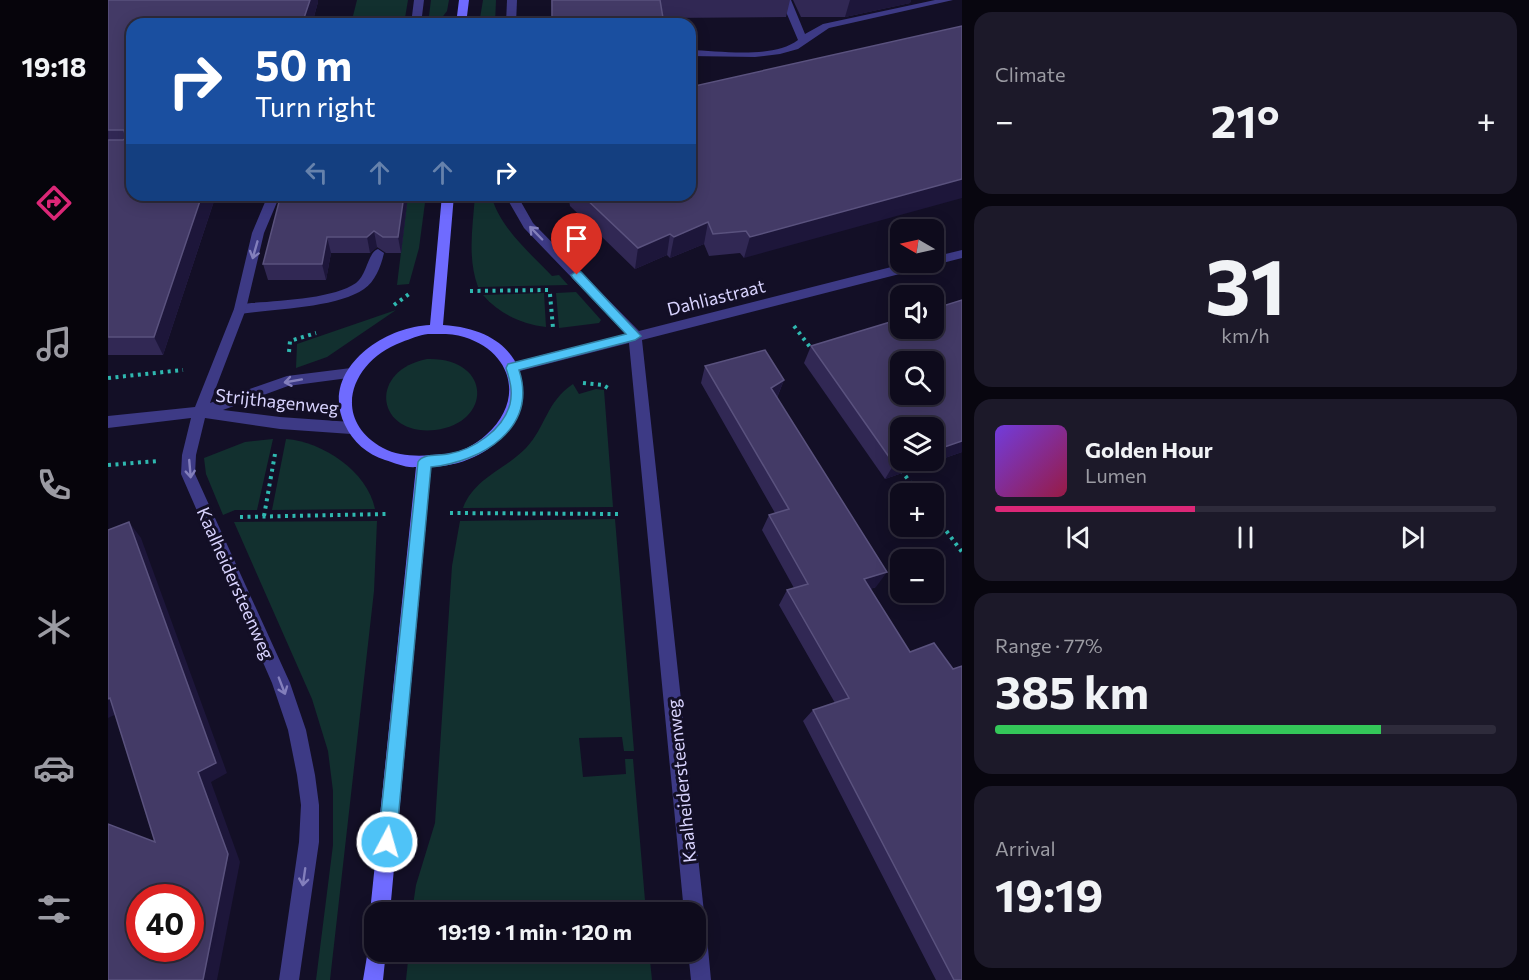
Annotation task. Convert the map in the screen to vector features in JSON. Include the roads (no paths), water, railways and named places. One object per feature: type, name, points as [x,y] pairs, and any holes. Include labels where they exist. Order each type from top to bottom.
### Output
[{"type":"street","points":[[417,18],[419,0]]},
{"type":"street","points":[[462,18],[464,0]]},
{"type":"street","points":[[511,18],[512,0]]},
{"type":"street","points":[[786,0],[803,40]]},
{"type":"street","points":[[696,53],[789,50],[809,33],[826,26],[948,0]]},
{"type":"street","name":"Kaalheidersteenweg","points":[[271,201],[266,212],[240,309],[200,412],[188,463],[188,474],[281,683],[297,730],[306,775],[310,805],[309,842],[289,980]]},
{"type":"street","points":[[436,329],[447,201]]},
{"type":"street","points":[[514,201],[528,225],[635,336]]},
{"type":"street","points":[[240,309],[331,296],[353,290],[368,278],[378,253]]},
{"type":"street","name":"Dahliastraat","points":[[944,259],[962,254]]},
{"type":"street","name":"Dahliastraat","points":[[512,368],[890,272]]},
{"type":"street","points":[[436,329],[460,332],[482,339],[495,347],[512,368],[518,385],[516,404],[508,422],[494,438],[474,451],[458,457],[424,462],[401,460],[380,453],[363,442],[351,428],[345,414],[343,400],[351,373],[358,362],[380,344],[407,333],[436,329]]},
{"type":"street","name":"Kaalheidersteenweg","points":[[635,336],[693,902]]},
{"type":"street","name":"Strijthagenweg","points":[[108,422],[200,412],[287,381],[351,373]]},
{"type":"street","name":"Strijthagenweg","points":[[200,412],[280,423],[351,428]]},
{"type":"street","points":[[381,902],[424,462]]},
{"type":"street","points":[[373,980],[375,962]]},
{"type":"street","points":[[699,962],[701,980]]}]
